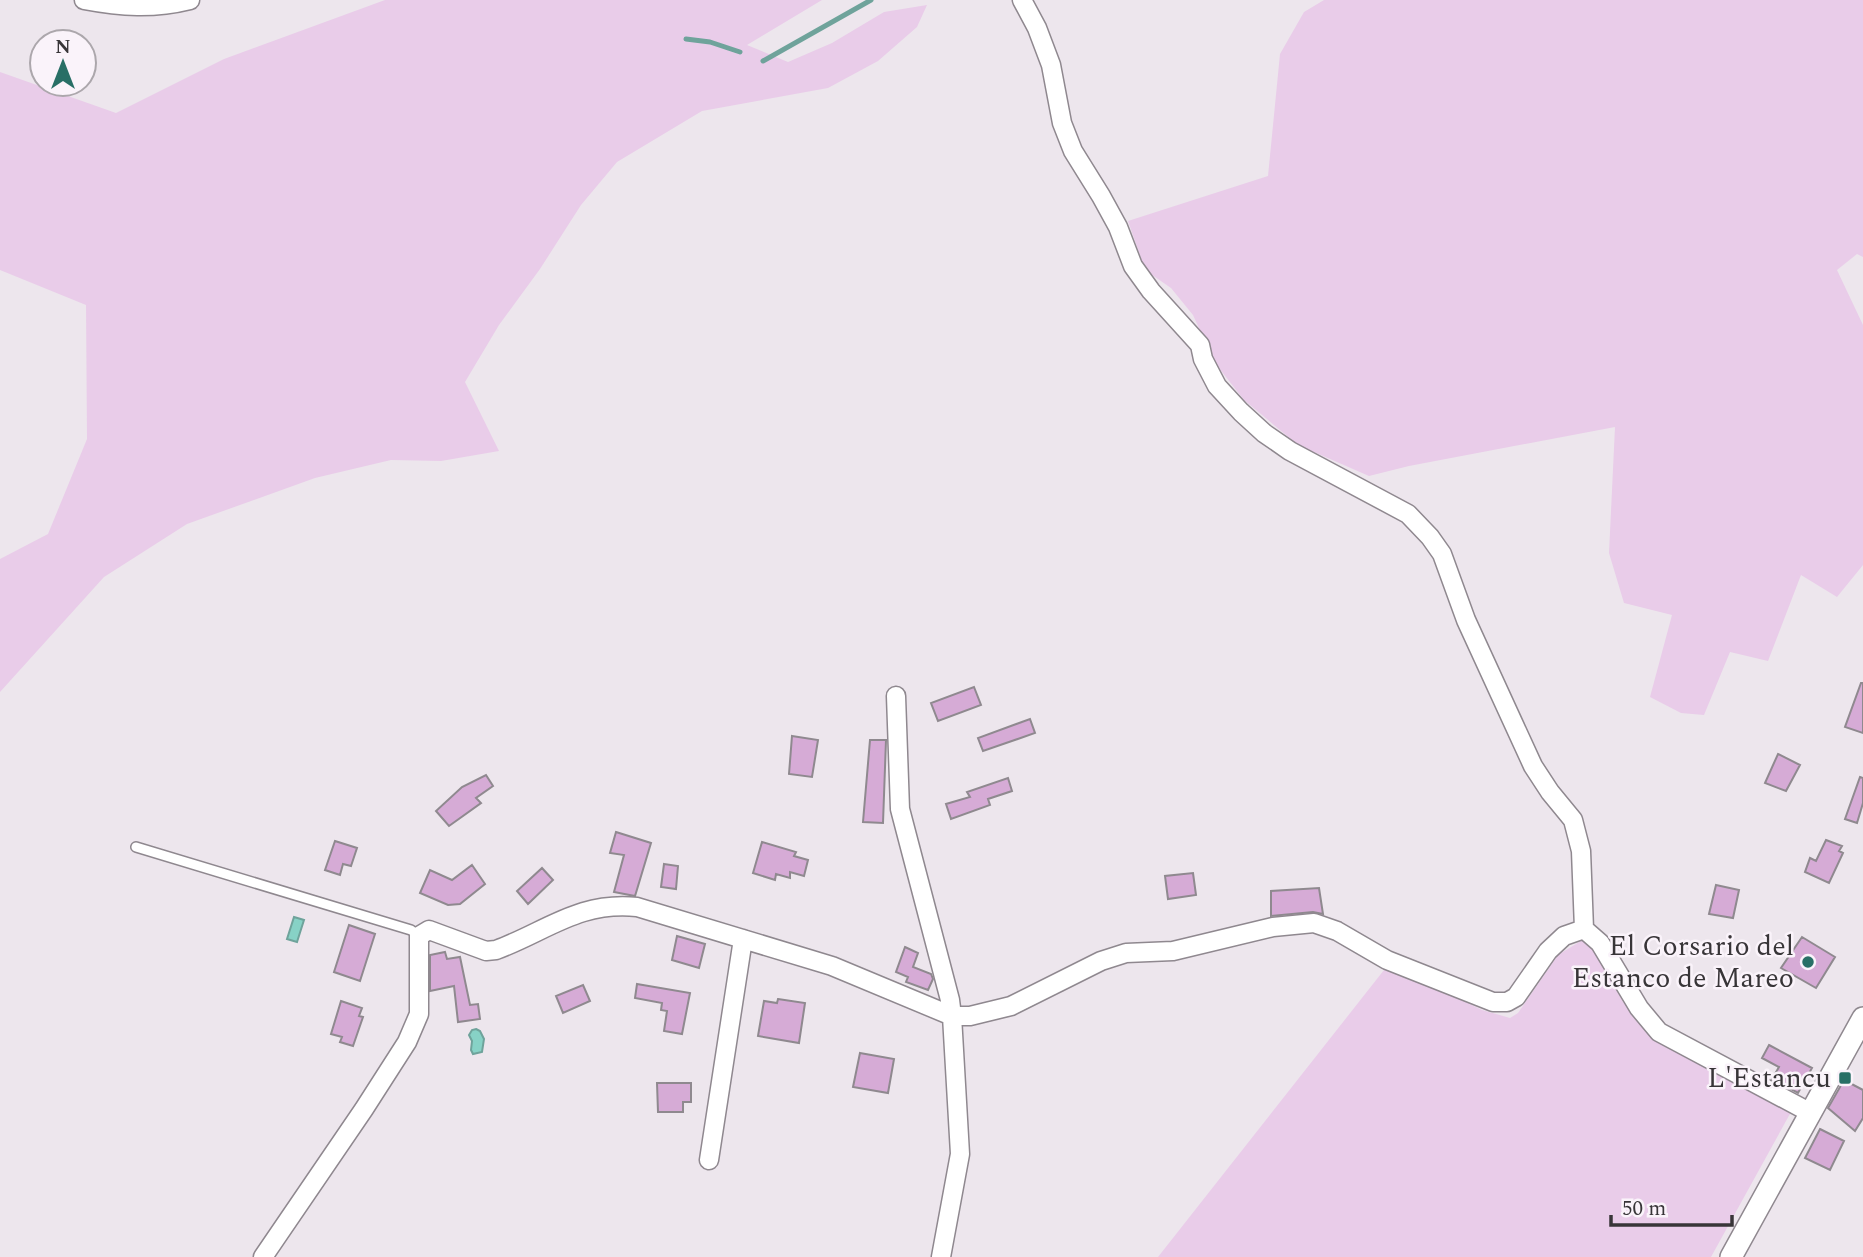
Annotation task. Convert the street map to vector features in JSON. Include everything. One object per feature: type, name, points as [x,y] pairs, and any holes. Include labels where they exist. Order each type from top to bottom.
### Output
[{"type":"street","points":[[84,0],[143,8],[190,0]]},
{"type":"street","points":[[1022,0],[1037,28],[1051,65],[1062,123],[1073,151],[1118,227],[1133,266],[1151,291],[1200,345],[1203,359],[1217,386],[1241,412],[1290,451],[1408,514],[1442,554],[1466,620],[1533,766],[1573,820],[1581,851],[1584,929],[1600,943],[1639,1008],[1659,1032],[1811,1114]]},
{"type":"street","points":[[896,696],[900,808],[952,1016],[960,1154],[941,1257]]},
{"type":"street","points":[[264,1257],[365,1109],[407,1042],[419,1014],[419,936],[429,930],[486,951],[496,950],[595,907],[637,907],[832,966],[952,1016],[970,1016],[1011,1006],[1101,961],[1126,953],[1173,951],[1273,927],[1314,923],[1337,931],[1403,967],[1493,1002],[1507,1002],[1516,997],[1548,951],[1564,936],[1584,929]]},
{"type":"street","points":[[709,1160],[743,939]]},
{"type":"street","points":[[1731,1257],[1863,1018]]},
{"type":"lane","points":[[136,847],[411,930],[419,936]]},
{"type":"shaded area","points":[[385,0],[822,0],[747,45],[788,62],[832,43],[884,12],[927,5],[917,27],[878,61],[828,88],[702,111],[617,162],[581,205],[540,269],[499,325],[465,382],[499,451],[441,461],[391,460],[315,478],[187,524],[104,577],[0,692],[0,559],[48,534],[87,439],[86,305],[0,270],[0,72],[28,82],[28,98],[74,98],[116,113],[224,59]]},
{"type":"shaded area","points":[[1324,0],[1863,0],[1863,257],[1857,254],[1837,270],[1863,325],[1863,565],[1837,597],[1801,575],[1768,661],[1730,652],[1704,715],[1681,713],[1650,697],[1672,615],[1624,603],[1609,553],[1615,427],[1369,476],[1298,445],[1244,400],[1215,363],[1193,315],[1171,288],[1145,270],[1128,221],[1268,176],[1280,54],[1304,12]]},
{"type":"shaded area","points":[[294,917],[304,920],[297,942],[287,939]]},
{"type":"shaded area","points":[[1584,939],[1596,952],[1623,1002],[1647,1033],[1791,1112],[1711,1257],[1158,1257],[1384,970],[1420,979],[1482,1010],[1510,1018],[1518,1013],[1558,955]]},
{"type":"shaded area","points":[[476,1029],[484,1039],[482,1052],[473,1054],[469,1035]]},
{"type":"building","points":[[1863,683],[1863,733],[1845,727]]},
{"type":"building","points":[[974,687],[981,705],[938,721],[931,703]]},
{"type":"building","points":[[1030,719],[1035,733],[983,751],[978,738]]},
{"type":"building","points":[[792,736],[818,740],[812,777],[789,774]]},
{"type":"building","points":[[870,740],[886,740],[883,823],[863,822]]},
{"type":"building","points":[[1778,754],[1800,765],[1786,791],[1765,783]]},
{"type":"building","points":[[486,775],[493,786],[476,798],[481,803],[449,826],[436,811],[462,787]]},
{"type":"building","points":[[1860,777],[1863,778],[1863,803],[1857,823],[1845,819]]},
{"type":"building","points":[[1008,778],[1012,791],[988,799],[990,805],[951,819],[946,804],[970,797],[967,792]]},
{"type":"building","points":[[616,832],[651,843],[635,896],[614,892],[624,855],[610,853]]},
{"type":"building","points":[[1826,840],[1842,846],[1839,851],[1843,853],[1829,883],[1805,872],[1810,858],[1816,861]]},
{"type":"building","points":[[335,841],[357,848],[351,866],[343,864],[340,875],[325,870]]},
{"type":"building","points":[[762,842],[796,852],[794,856],[808,860],[804,876],[790,872],[790,878],[776,874],[775,880],[753,873]]},
{"type":"building","points":[[664,864],[678,866],[676,889],[661,887]]},
{"type":"building","points":[[472,865],[485,884],[460,904],[448,905],[420,893],[430,870],[452,880]]},
{"type":"building","points":[[542,868],[553,880],[528,904],[517,891]]},
{"type":"building","points":[[1193,873],[1196,895],[1168,899],[1165,876]]},
{"type":"building","points":[[1716,885],[1739,890],[1733,918],[1709,914]]},
{"type":"building","points":[[1319,888],[1323,914],[1313,912],[1271,916],[1271,891]]},
{"type":"building","points":[[349,925],[375,934],[360,981],[334,972]]},
{"type":"building","points":[[677,936],[705,944],[699,968],[672,960]]},
{"type":"building","name":"El Corsario del Estanco de Mareo","points":[[1802,937],[1835,957],[1816,988],[1781,968]]},
{"type":"building","points":[[905,947],[918,953],[913,967],[931,974],[933,979],[928,990],[906,982],[908,977],[896,972]]},
{"type":"building","points":[[445,952],[447,959],[460,957],[470,1005],[478,1004],[480,1019],[458,1022],[454,986],[430,991],[430,955]]},
{"type":"building","points":[[637,984],[690,993],[682,1034],[664,1031],[667,1011],[661,1010],[662,1003],[635,998]]},
{"type":"building","points":[[583,985],[590,1001],[563,1013],[556,996]]},
{"type":"building","points":[[778,999],[805,1003],[799,1043],[758,1036],[764,1001],[777,1003]]},
{"type":"building","points":[[341,1001],[362,1008],[359,1016],[363,1017],[353,1046],[340,1042],[342,1037],[331,1034]]},
{"type":"building","points":[[1769,1045],[1812,1068],[1798,1093],[1772,1079],[1779,1067],[1762,1058]]},
{"type":"building","points":[[860,1053],[894,1059],[888,1093],[853,1087]]},
{"type":"building","points":[[1844,1080],[1863,1090],[1863,1118],[1855,1131],[1828,1108]]},
{"type":"building","points":[[657,1083],[691,1083],[691,1102],[683,1102],[683,1112],[658,1112]]},
{"type":"building","points":[[1820,1129],[1844,1141],[1830,1170],[1805,1158]]},
{"type":"waterway","points":[[763,61],[871,0]]},
{"type":"waterway","points":[[686,39],[710,42],[740,52]]},
{"type":"place","name":"El Corsario del Estanco de Mareo","points":[[1808,962]]},
{"type":"place","name":"L'Estancu","points":[[1845,1078]]}]
